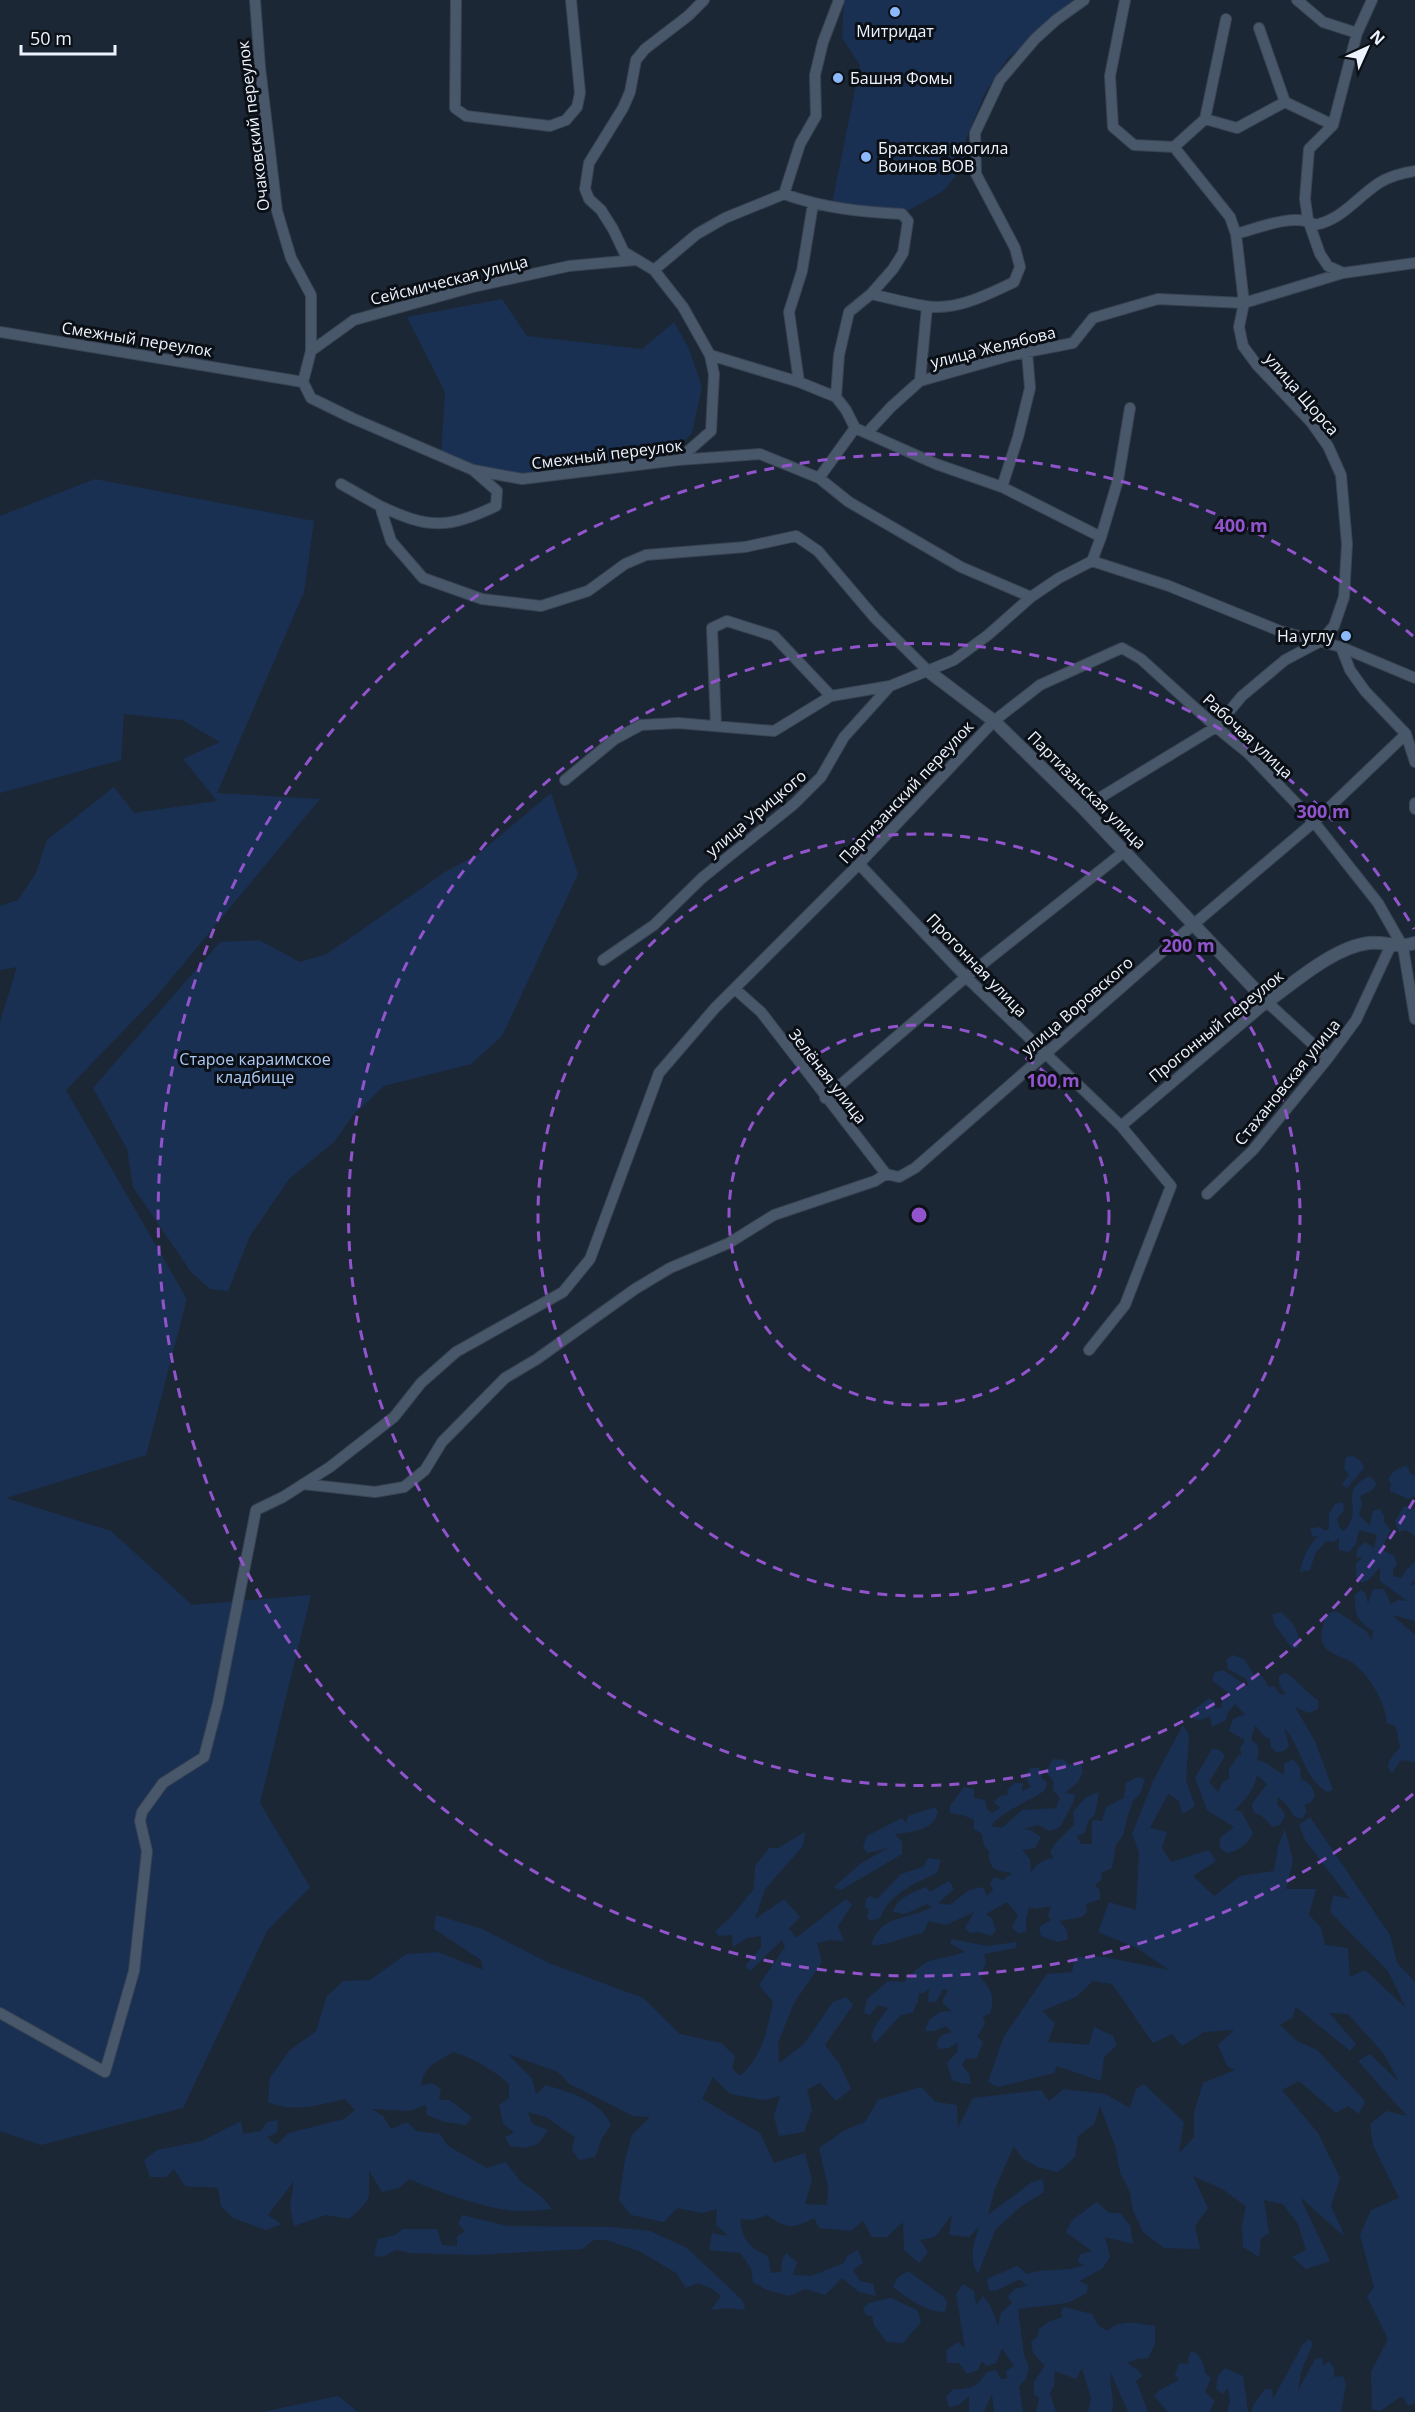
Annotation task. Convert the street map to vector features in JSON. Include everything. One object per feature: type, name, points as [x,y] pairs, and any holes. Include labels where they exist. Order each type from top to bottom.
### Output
[{"type":"street","name":"Очаковский переулок","points":[[255,0],[260,67],[277,211],[291,258],[311,295],[311,351]]},
{"type":"street","points":[[456,0],[455,108],[466,116],[550,126],[566,120],[577,106],[580,93],[571,0]]},
{"type":"street","points":[[678,460],[711,431],[714,374],[710,356],[683,307],[654,270],[624,252],[607,219],[590,199],[585,189],[589,163],[623,108],[630,92],[636,60],[645,49],[688,16],[704,0]]},
{"type":"street","points":[[784,194],[800,144],[816,116],[815,75],[823,42],[839,0]]},
{"type":"street","points":[[871,294],[927,307],[947,306],[980,298],[1014,282],[1020,267],[1015,248],[976,174],[975,132],[1000,80],[1035,39],[1084,0]]},
{"type":"street","points":[[1125,0],[1110,76],[1113,127],[1134,145],[1174,147],[1205,120],[1226,19]]},
{"type":"street","points":[[1297,0],[1323,22],[1357,33]]},
{"type":"street","points":[[1343,273],[1328,266],[1320,254],[1308,220],[1305,199],[1309,149],[1333,126],[1357,33],[1372,0]]},
{"type":"street","points":[[1259,28],[1285,102],[1333,126]]},
{"type":"street","points":[[1205,120],[1237,128],[1285,102]]},
{"type":"street","points":[[1174,147],[1230,217],[1236,234],[1295,219],[1308,220],[1315,225],[1328,222],[1339,216],[1378,183],[1394,175],[1415,171]]},
{"type":"street","points":[[654,270],[697,234],[725,218],[784,194],[813,204],[853,212],[903,214],[908,221],[903,253],[893,269],[871,294],[849,312],[839,355],[836,397]]},
{"type":"street","points":[[799,382],[789,312],[802,271],[813,204]]},
{"type":"street","name":"улица Щорса","points":[[1236,234],[1244,303],[1239,327],[1243,346],[1257,365],[1311,422],[1328,446],[1341,475],[1347,544],[1344,597],[1334,626],[1322,641]]},
{"type":"street","name":"Сейсмическая улица","points":[[311,351],[354,320],[473,287],[568,266],[635,260]]},
{"type":"street","name":"улица Желябова","points":[[867,433],[920,381],[1027,352],[1073,343],[1093,318],[1158,299],[1244,303],[1343,273],[1415,263]]},
{"type":"street","points":[[920,381],[927,307]]},
{"type":"street","name":"Смежный переулок","points":[[0,332],[303,382],[311,398],[352,418],[473,470],[522,479],[678,460],[760,454],[819,478],[849,502],[961,567],[1031,597]]},
{"type":"street","points":[[303,382],[311,351]]},
{"type":"street","points":[[1002,486],[1018,437],[1030,388],[1027,352]]},
{"type":"street","points":[[710,356],[799,382],[836,397],[855,428],[936,464],[1002,486],[1101,537]]},
{"type":"street","points":[[1130,408],[1118,480],[1092,561],[1170,586],[1280,632],[1341,647],[1415,678]]},
{"type":"street","points":[[819,478],[855,428]]},
{"type":"street","points":[[341,483],[380,506],[412,521],[438,524],[472,518],[496,506],[497,491],[473,470]]},
{"type":"street","name":"Партизанская улица","points":[[380,506],[391,541],[423,578],[482,599],[541,606],[588,591],[625,564],[646,555],[745,547],[796,536],[818,551],[874,618],[928,670],[994,721],[1083,808],[1267,1002],[1328,1058]]},
{"type":"street","name":"улица Урицкого","points":[[603,960],[654,925],[702,878],[794,804],[821,777],[844,737],[890,686],[954,660],[988,635],[1031,597],[1059,578],[1092,561]]},
{"type":"street","points":[[716,726],[712,628],[727,621],[774,636],[831,696]]},
{"type":"street","points":[[1083,808],[1216,727],[1242,696],[1285,660],[1322,641]]},
{"type":"street","points":[[1341,647],[1350,670],[1365,691],[1406,734],[1415,762]]},
{"type":"street","name":"Рабочая улица","points":[[1122,648],[1141,659],[1248,753],[1314,822],[1378,903],[1403,945]]},
{"type":"street","name":"Партизанский переулок","points":[[0,2013],[105,2072],[134,1971],[147,1851],[140,1821],[142,1812],[164,1783],[204,1757],[218,1703],[256,1510],[330,1467],[394,1417],[421,1383],[456,1352],[563,1292],[590,1259],[659,1073],[715,1008],[859,864],[994,721],[1040,685],[1122,648]]},
{"type":"street","points":[[565,780],[615,739],[641,725],[678,723],[774,731],[831,696],[890,686]]},
{"type":"street","name":"улица Воровского","points":[[886,1174],[899,1177],[915,1168],[1314,822],[1406,734]]},
{"type":"street","points":[[1415,803],[1415,809]]},
{"type":"street","points":[[825,1098],[966,977],[1125,851]]},
{"type":"street","name":"Прогонная улица","points":[[859,864],[966,977],[1121,1126],[1171,1186],[1125,1305],[1089,1350]]},
{"type":"street","name":"Прогонный переулок","points":[[1121,1126],[1267,1002],[1340,951],[1369,942],[1403,945]]},
{"type":"street","points":[[1403,945],[1415,1019]]},
{"type":"street","name":"Стахановская улица","points":[[1207,1194],[1253,1150],[1328,1058],[1356,1020],[1403,945]]},
{"type":"street","name":"Зелёная улица","points":[[735,989],[761,1012],[825,1098],[886,1174]]},
{"type":"street","points":[[303,1484],[375,1492],[404,1487],[425,1470],[442,1442],[505,1378],[537,1359],[635,1289],[670,1268],[729,1243],[774,1215],[875,1181],[886,1174]]},
{"type":"green space","points":[[844,0],[1073,0],[1043,30],[1008,58],[985,93],[965,141],[966,164],[943,191],[902,214],[832,204],[860,65],[842,38]]},
{"type":"green space","points":[[502,299],[527,336],[642,349],[674,322],[689,349],[702,387],[692,433],[669,457],[516,475],[441,456],[445,392],[407,317]]},
{"type":"green space","points":[[95,479],[314,521],[304,592],[217,793],[320,799],[155,998],[66,1090],[187,1299],[146,1455],[6,1498],[111,1531],[192,1605],[311,1595],[260,1803],[310,1887],[267,1931],[183,2108],[41,2145],[0,2131],[0,1022],[17,967],[0,970],[0,906],[18,900],[36,873],[47,840],[114,787],[134,813],[217,801],[183,759],[220,742],[182,720],[124,714],[121,760],[0,793],[0,516]]},
{"type":"green space","name":"Старое караимское кладбище","points":[[551,793],[578,874],[502,1036],[471,1064],[384,1086],[353,1115],[334,1142],[289,1179],[250,1236],[228,1291],[210,1289],[191,1272],[133,1187],[127,1149],[93,1088],[220,942],[259,940],[300,962],[327,954],[445,872],[477,855]]},
{"type":"green space","points":[[1353,1456],[1361,1461],[1364,1468],[1347,1488],[1342,1484],[1349,1475],[1344,1469],[1346,1457]]},
{"type":"green space","points":[[1406,1465],[1411,1474],[1415,1475],[1415,1498],[1414,1496],[1408,1499],[1390,1491],[1391,1483],[1388,1480],[1393,1472]]},
{"type":"green space","points":[[1370,1476],[1377,1484],[1371,1491],[1360,1496],[1362,1504],[1359,1515],[1370,1526],[1373,1511],[1380,1509],[1384,1516],[1384,1522],[1391,1530],[1381,1549],[1394,1556],[1397,1564],[1393,1570],[1393,1576],[1402,1578],[1405,1571],[1415,1562],[1415,1580],[1409,1586],[1415,1584],[1415,1621],[1392,1615],[1415,1635],[1415,1762],[1401,1760],[1392,1773],[1388,1767],[1389,1761],[1400,1747],[1396,1727],[1387,1723],[1384,1707],[1376,1690],[1359,1668],[1327,1649],[1322,1642],[1322,1628],[1326,1614],[1336,1611],[1366,1631],[1372,1640],[1373,1631],[1363,1624],[1355,1608],[1355,1595],[1361,1590],[1366,1594],[1368,1604],[1373,1589],[1384,1589],[1391,1604],[1398,1600],[1407,1601],[1380,1581],[1380,1567],[1369,1580],[1362,1583],[1356,1577],[1356,1563],[1362,1558],[1356,1557],[1358,1548],[1365,1542],[1374,1548],[1377,1535],[1359,1530],[1356,1544],[1349,1552],[1339,1550],[1339,1538],[1333,1542],[1326,1541],[1315,1554],[1310,1570],[1300,1572],[1306,1552],[1319,1536],[1313,1537],[1310,1529],[1319,1527],[1326,1531],[1329,1529],[1329,1514],[1335,1504],[1343,1502],[1344,1510],[1337,1519],[1339,1527],[1344,1531],[1352,1515],[1354,1488]]},
{"type":"green space","points":[[1404,1506],[1415,1509],[1415,1536],[1406,1530],[1399,1532],[1395,1521]]},
{"type":"green space","points":[[1281,1612],[1295,1628],[1299,1642],[1298,1648],[1292,1648],[1275,1625],[1272,1615]]},
{"type":"green space","points":[[1233,1655],[1244,1659],[1254,1675],[1262,1676],[1269,1687],[1274,1686],[1280,1694],[1286,1695],[1279,1684],[1279,1676],[1285,1673],[1318,1700],[1318,1709],[1309,1713],[1295,1707],[1315,1741],[1333,1790],[1327,1792],[1319,1786],[1284,1727],[1289,1746],[1284,1751],[1276,1752],[1271,1747],[1270,1739],[1264,1736],[1255,1725],[1251,1740],[1257,1744],[1259,1753],[1257,1760],[1284,1775],[1284,1764],[1293,1759],[1300,1768],[1301,1780],[1311,1785],[1315,1796],[1311,1802],[1304,1805],[1307,1811],[1302,1819],[1294,1816],[1278,1797],[1277,1805],[1285,1816],[1280,1825],[1273,1827],[1262,1816],[1253,1812],[1252,1804],[1267,1784],[1257,1775],[1249,1794],[1235,1810],[1242,1812],[1253,1833],[1243,1846],[1227,1853],[1220,1848],[1220,1838],[1234,1827],[1207,1810],[1195,1778],[1212,1749],[1220,1750],[1225,1756],[1209,1782],[1218,1792],[1223,1782],[1229,1779],[1229,1769],[1238,1756],[1242,1755],[1240,1749],[1245,1740],[1229,1731],[1233,1719],[1245,1714],[1235,1704],[1228,1712],[1226,1720],[1212,1727],[1210,1716],[1200,1720],[1194,1719],[1191,1712],[1209,1698],[1215,1702],[1215,1709],[1222,1707],[1222,1701],[1228,1693],[1212,1680],[1215,1672],[1223,1670],[1249,1687],[1246,1679],[1228,1669],[1226,1660]]},
{"type":"green space","points":[[1183,1725],[1189,1735],[1186,1780],[1195,1806],[1183,1814],[1178,1800],[1168,1794],[1150,1828],[1167,1832],[1162,1848],[1171,1862],[1209,1850],[1216,1861],[1193,1876],[1214,1896],[1240,1876],[1274,1871],[1278,1846],[1285,1829],[1293,1861],[1286,1889],[1316,1889],[1309,1915],[1321,1927],[1325,1945],[1348,1948],[1350,1977],[1365,1970],[1406,2008],[1388,1971],[1330,1912],[1333,1895],[1350,1899],[1305,1840],[1299,1825],[1310,1817],[1390,1935],[1397,1963],[1415,1982],[1415,2403],[1408,2406],[1402,2396],[1380,2411],[1372,2409],[1371,2372],[1388,2339],[1367,2297],[1374,2287],[1360,2235],[1371,2210],[1399,2198],[1373,2145],[1370,2124],[1387,2111],[1407,2116],[1358,2061],[1370,2054],[1399,2082],[1384,2054],[1348,2014],[1329,2013],[1356,2044],[1350,2051],[1296,2007],[1292,2018],[1280,2025],[1297,2041],[1317,2050],[1365,2101],[1359,2114],[1348,2106],[1336,2113],[1299,2081],[1282,2090],[1318,2133],[1340,2178],[1331,2206],[1345,2237],[1300,2197],[1330,2261],[1306,2269],[1292,2257],[1306,2250],[1298,2224],[1283,2204],[1264,2200],[1269,2233],[1261,2238],[1259,2257],[1243,2247],[1242,2225],[1246,2206],[1222,2189],[1193,2176],[1208,2208],[1195,2226],[1200,2249],[1164,2248],[1143,2232],[1133,2210],[1130,2192],[1120,2172],[1115,2146],[1100,2106],[1094,2124],[1078,2136],[1075,2157],[1058,2172],[1038,2167],[1022,2158],[1014,2146],[994,2191],[988,2215],[1032,2182],[1043,2179],[1044,2192],[1020,2207],[995,2230],[978,2274],[973,2257],[979,2227],[969,2237],[949,2235],[952,2215],[935,2237],[920,2240],[928,2252],[919,2263],[904,2250],[903,2222],[887,2237],[872,2237],[863,2221],[851,2231],[819,2228],[814,2218],[795,2226],[779,2223],[767,2215],[753,2220],[740,2219],[745,2238],[751,2246],[768,2256],[771,2273],[781,2272],[782,2260],[786,2253],[797,2262],[793,2275],[811,2276],[844,2263],[847,2256],[858,2250],[863,2263],[853,2270],[860,2281],[873,2284],[876,2296],[859,2292],[842,2278],[825,2295],[805,2289],[789,2296],[767,2290],[753,2282],[751,2268],[740,2253],[709,2250],[712,2233],[728,2236],[716,2225],[717,2209],[702,2213],[677,2208],[664,2222],[631,2215],[619,2200],[625,2160],[632,2135],[650,2117],[633,2116],[570,2084],[558,2072],[508,2054],[532,2079],[536,2094],[546,2085],[592,2103],[606,2116],[611,2125],[602,2138],[595,2157],[579,2160],[572,2150],[575,2137],[546,2117],[528,2112],[532,2124],[548,2130],[538,2144],[524,2148],[510,2146],[505,2137],[514,2133],[503,2123],[499,2105],[509,2098],[509,2084],[483,2065],[453,2052],[428,2069],[421,2086],[432,2083],[441,2089],[439,2100],[449,2100],[472,2117],[466,2125],[445,2122],[427,2115],[426,2105],[409,2111],[372,2109],[383,2116],[391,2129],[407,2122],[416,2131],[440,2134],[448,2146],[487,2168],[506,2162],[520,2181],[541,2196],[552,2209],[523,2211],[496,2208],[449,2195],[409,2179],[399,2188],[382,2192],[369,2171],[368,2198],[349,2219],[326,2215],[294,2226],[290,2207],[294,2181],[268,2215],[281,2224],[266,2230],[233,2218],[221,2206],[218,2188],[185,2186],[174,2169],[166,2177],[150,2177],[144,2160],[157,2150],[202,2141],[241,2121],[243,2134],[261,2131],[267,2122],[278,2120],[277,2133],[267,2137],[276,2145],[289,2133],[344,2119],[355,2110],[345,2099],[296,2107],[268,2102],[270,2078],[289,2051],[316,2031],[327,1996],[343,1981],[370,1980],[406,1954],[438,1952],[483,1970],[481,1960],[434,1929],[436,1915],[482,1929],[549,1963],[643,1998],[680,2034],[721,2043],[735,2056],[732,2068],[740,2076],[759,2051],[773,2002],[759,1985],[785,1947],[782,1940],[750,1971],[745,1966],[761,1947],[761,1936],[747,1938],[733,1947],[732,1935],[719,1936],[715,1931],[730,1918],[754,1889],[755,1866],[769,1848],[778,1848],[805,1832],[803,1846],[765,1889],[755,1919],[784,1899],[800,1917],[789,1928],[796,1938],[846,1899],[852,1905],[838,1926],[844,1941],[829,1940],[817,1943],[822,1962],[794,2003],[778,2043],[779,2063],[804,2044],[833,2002],[846,1997],[853,2005],[825,2045],[839,2063],[851,2089],[836,2101],[820,2083],[807,2090],[812,2110],[804,2132],[779,2136],[774,2116],[780,2096],[764,2100],[730,2094],[713,2077],[702,2099],[760,2133],[774,2163],[805,2153],[812,2179],[805,2204],[827,2205],[828,2187],[819,2148],[845,2130],[865,2122],[878,2100],[921,2087],[936,2102],[957,2105],[958,2128],[973,2098],[1041,2090],[1049,2101],[1064,2089],[1105,2094],[1130,2108],[1136,2089],[1144,2084],[1184,2122],[1179,2153],[1194,2137],[1194,2112],[1203,2083],[1235,2070],[1227,2066],[1218,2045],[1234,2030],[1204,2032],[1182,2046],[1172,2034],[1153,2043],[1112,1984],[1093,1981],[1076,1997],[1042,2011],[1055,2023],[1048,2042],[1089,2045],[1094,2027],[1113,2036],[1117,2045],[1104,2057],[1101,2081],[1057,2066],[1054,2073],[998,2087],[988,2082],[1004,2036],[1047,1974],[1072,1972],[1075,1957],[1104,1957],[1169,1970],[1137,1948],[1098,1932],[1109,1902],[1136,1910],[1139,1852],[1132,1834],[1154,1779]]},
{"type":"green space","points":[[1053,1759],[1064,1760],[1069,1765],[1081,1763],[1083,1772],[1078,1782],[1065,1793],[1075,1794],[1073,1803],[1060,1827],[1050,1831],[1038,1825],[1023,1829],[1030,1830],[1041,1837],[1035,1848],[1022,1850],[1030,1859],[1031,1873],[1040,1862],[1054,1858],[1050,1852],[1074,1825],[1073,1812],[1085,1798],[1099,1792],[1095,1814],[1088,1821],[1085,1833],[1077,1836],[1081,1844],[1092,1844],[1092,1820],[1102,1821],[1106,1807],[1124,1798],[1126,1783],[1137,1777],[1145,1779],[1140,1794],[1133,1801],[1123,1835],[1116,1845],[1112,1868],[1101,1873],[1102,1879],[1095,1885],[1100,1890],[1100,1899],[1086,1904],[1087,1912],[1082,1917],[1059,1921],[1067,1930],[1068,1939],[1058,1942],[1041,1936],[1039,1927],[1051,1920],[1048,1915],[1051,1906],[1036,1909],[1029,1907],[1026,1931],[1018,1934],[1012,1927],[1018,1915],[1007,1902],[986,1914],[992,1919],[996,1930],[992,1936],[979,1932],[970,1933],[965,1928],[974,1912],[946,1925],[929,1921],[923,1933],[871,1945],[876,1935],[889,1923],[932,1907],[927,1904],[905,1914],[893,1912],[902,1899],[911,1894],[926,1887],[930,1892],[949,1881],[954,1889],[938,1903],[950,1905],[969,1890],[983,1887],[987,1896],[993,1890],[990,1883],[994,1877],[1003,1880],[1012,1873],[992,1866],[982,1834],[974,1829],[974,1820],[950,1813],[950,1806],[964,1787],[974,1789],[974,1798],[985,1800],[987,1809],[992,1813],[1000,1808],[994,1802],[1000,1796],[1008,1795],[1007,1790],[1014,1783],[1023,1783],[1022,1791],[1031,1787],[1027,1780],[1030,1768],[1039,1768],[1042,1773],[1041,1778],[1047,1782],[1045,1790],[1008,1811],[991,1826],[1002,1828],[1022,1810],[1056,1808],[1060,1798],[1053,1790],[1054,1782],[1046,1772]]},
{"type":"green space","points":[[935,1807],[938,1812],[936,1818],[927,1827],[895,1834],[902,1842],[902,1854],[841,1890],[834,1887],[860,1864],[888,1848],[867,1853],[863,1847],[867,1836],[902,1818],[906,1823],[908,1816]]},
{"type":"green space","points":[[928,1858],[941,1860],[937,1873],[904,1890],[890,1902],[880,1918],[871,1921],[867,1917],[869,1909],[865,1908],[866,1899],[870,1896],[877,1899],[901,1874],[923,1867]]},
{"type":"green space","points":[[951,1939],[987,1946],[1017,1942],[1016,1948],[984,1954],[986,1963],[980,1977],[990,1990],[992,2003],[990,2014],[983,2016],[985,2024],[977,2037],[983,2042],[977,2058],[965,2059],[962,2065],[969,2074],[971,2084],[952,2080],[947,2063],[957,2052],[958,2043],[949,2048],[939,2049],[936,2043],[942,2035],[952,2032],[946,2026],[934,2031],[925,2031],[929,2020],[940,2012],[952,2011],[943,2004],[948,1991],[943,1989],[936,2002],[928,2002],[929,1989],[919,1993],[918,2002],[912,2013],[901,2015],[875,2043],[871,2036],[888,2008],[878,2005],[870,2015],[864,2013],[867,1999],[888,1981],[904,1982],[920,1967],[932,1960],[965,1952],[951,1944]]},
{"type":"green space","points":[[1097,2202],[1109,2213],[1120,2213],[1130,2225],[1133,2244],[1105,2237],[1110,2257],[1102,2269],[1079,2281],[1088,2285],[1087,2293],[1067,2303],[1018,2309],[1024,2355],[1029,2368],[1026,2378],[1019,2387],[1023,2412],[994,2412],[992,2394],[984,2412],[969,2412],[969,2396],[959,2405],[949,2407],[946,2397],[953,2389],[973,2387],[986,2372],[996,2370],[1001,2379],[1007,2379],[1006,2371],[1014,2366],[1002,2348],[996,2363],[987,2366],[982,2361],[978,2370],[967,2374],[959,2363],[947,2363],[946,2350],[958,2342],[965,2348],[956,2294],[963,2284],[974,2291],[976,2305],[983,2296],[990,2305],[998,2326],[1001,2313],[1012,2303],[1008,2296],[1015,2289],[1027,2286],[1020,2279],[995,2291],[989,2290],[987,2279],[1017,2266],[1027,2274],[1084,2265],[1077,2261],[1081,2254],[1092,2251],[1066,2232],[1072,2220]]},
{"type":"green space","points":[[462,2215],[508,2226],[611,2227],[650,2231],[687,2248],[743,2301],[745,2310],[728,2308],[711,2310],[721,2296],[714,2290],[698,2283],[686,2288],[676,2273],[641,2252],[607,2240],[594,2240],[582,2249],[474,2255],[411,2253],[396,2250],[382,2257],[374,2255],[378,2239],[395,2235],[403,2229],[437,2229],[442,2245],[457,2246],[457,2237],[465,2231],[458,2224]]},
{"type":"green space","points":[[908,2271],[944,2297],[947,2302],[945,2312],[925,2307],[893,2287],[897,2278]]},
{"type":"green space","points":[[891,2298],[917,2310],[921,2322],[903,2343],[887,2342],[874,2325],[872,2316],[866,2315],[863,2308],[869,2303]]},
{"type":"green space","points":[[1064,2307],[1092,2314],[1098,2325],[1107,2331],[1124,2323],[1155,2326],[1155,2344],[1148,2358],[1136,2359],[1127,2363],[1138,2370],[1142,2376],[1136,2381],[1148,2412],[1128,2412],[1111,2373],[1112,2412],[1088,2412],[1091,2398],[1082,2368],[1076,2379],[1055,2371],[1054,2386],[1050,2393],[1056,2412],[1036,2412],[1039,2398],[1034,2395],[1034,2381],[1045,2366],[1033,2353],[1031,2342],[1038,2336],[1039,2329],[1048,2322],[1062,2317],[1061,2312]]},
{"type":"green space","points":[[1309,2339],[1313,2343],[1301,2372],[1298,2391],[1315,2359],[1322,2358],[1323,2366],[1329,2361],[1334,2368],[1334,2377],[1343,2376],[1346,2384],[1341,2412],[1251,2412],[1265,2389],[1272,2389],[1273,2399],[1303,2344]]},
{"type":"green space","points":[[1191,2351],[1200,2357],[1205,2373],[1211,2378],[1205,2392],[1215,2401],[1209,2412],[1168,2412],[1154,2396],[1160,2390],[1179,2380],[1175,2375],[1179,2363],[1189,2364]]},
{"type":"green space","points":[[1225,2368],[1243,2376],[1248,2412],[1227,2412],[1230,2402],[1228,2388],[1223,2394],[1216,2389],[1218,2376]]},
{"type":"green space","points":[[338,2396],[358,2412],[262,2412]]},
{"type":"place","name":"Митридат","points":[[895,12]]},
{"type":"place","name":"Башня Фомы","points":[[838,78]]},
{"type":"place","name":"Братская могила Воинов ВОВ","points":[[866,157]]},
{"type":"place","name":"На углу","points":[[1346,636]]}]
